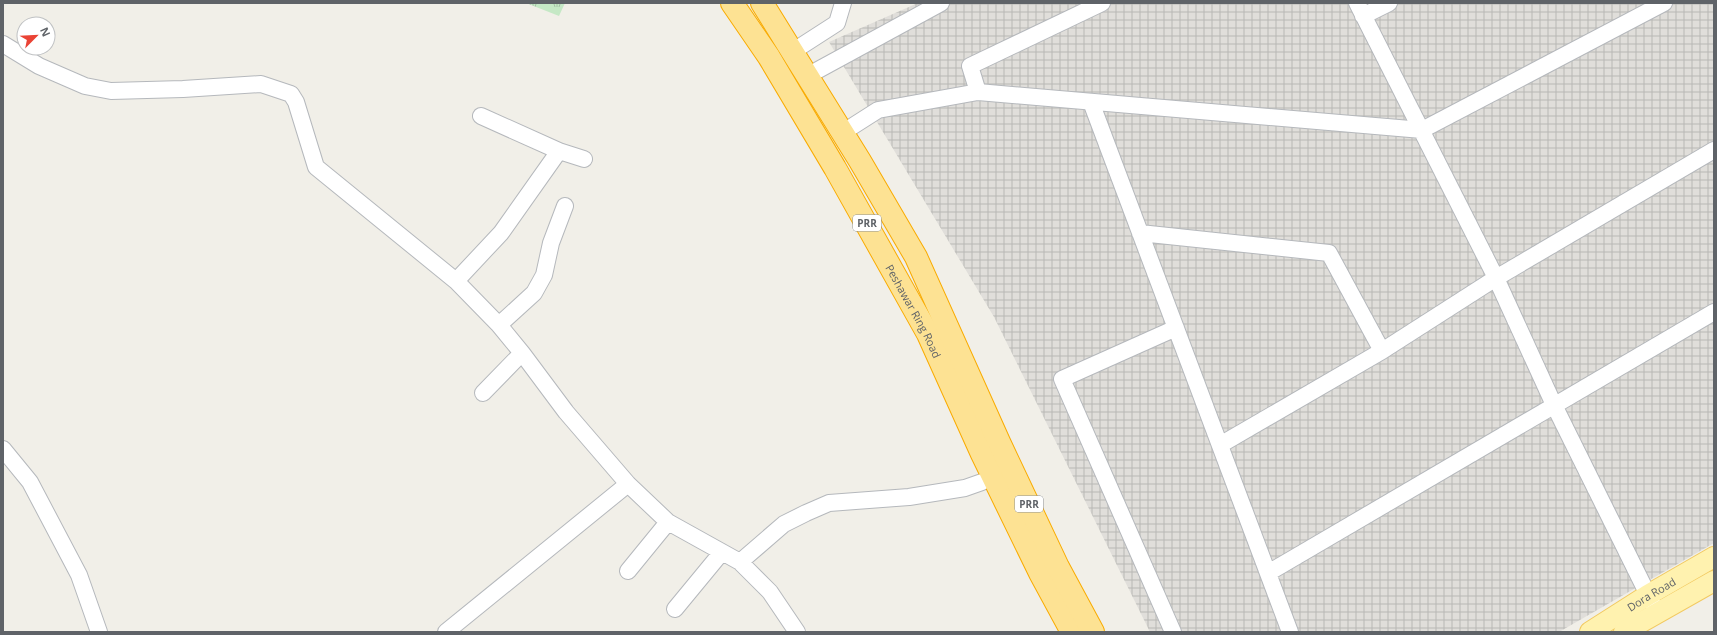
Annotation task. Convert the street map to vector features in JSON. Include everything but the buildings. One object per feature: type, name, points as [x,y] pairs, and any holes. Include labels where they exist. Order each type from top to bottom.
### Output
[{"type":"highway","name":"Peshawar Ring Road","points":[[732,3],[769,57],[835,168],[991,448],[1049,570],[1072,632]]},
{"type":"highway","name":"Peshawar Ring Road","points":[[762,3],[842,132],[916,257],[991,448]]},
{"type":"highway","points":[[1056,632],[1027,578],[982,482],[981,477],[991,448],[1020,462],[1041,500],[1071,566],[1109,632]]},
{"type":"highway","name":"Peshawar Ring Road","points":[[1049,570],[1093,632]]},
{"type":"main road","name":"Dora Road","points":[[1590,632],[1653,604],[1714,557]]},
{"type":"main road","points":[[1624,632],[1653,604],[1714,580]]},
{"type":"street","points":[[792,52],[837,23],[843,3]]},
{"type":"street","points":[[978,92],[970,66],[1102,3]]},
{"type":"street","points":[[1389,3],[1360,9],[1496,278],[1554,405],[1653,604]]},
{"type":"street","points":[[842,132],[878,110],[978,92],[1422,130],[1664,3]]},
{"type":"street","points":[[807,76],[939,4]]},
{"type":"street","points":[[3,44],[39,66],[85,86],[112,91],[183,89],[261,84],[291,94],[296,102],[316,167],[456,281],[498,325],[522,353],[566,412],[628,484],[668,522],[740,562],[770,592],[797,632]]},
{"type":"street","points":[[1090,102],[1290,632]]},
{"type":"street","points":[[481,116],[559,151],[584,159]]},
{"type":"street","points":[[1220,445],[1382,351],[1496,278],[1714,150]]},
{"type":"street","points":[[456,281],[501,233],[559,151]]},
{"type":"street","points":[[498,325],[518,309],[534,293],[544,275],[551,243],[565,206]]},
{"type":"street","points":[[1140,233],[1329,253],[1382,351]]},
{"type":"street","points":[[1268,573],[1714,312]]},
{"type":"street","points":[[1173,632],[1062,379],[1176,328]]},
{"type":"street","points":[[483,393],[522,353]]},
{"type":"street","points":[[3,449],[30,482],[65,548],[79,575],[99,632]]},
{"type":"street","points":[[740,562],[784,524],[829,504],[909,497],[965,488],[982,482]]},
{"type":"street","points":[[446,632],[628,484]]},
{"type":"street","points":[[628,571],[668,522]]},
{"type":"street","points":[[675,608],[722,552]]},
{"type":"shaded area","points":[[918,3],[1714,3],[1714,543],[1559,632],[1150,632],[994,317],[829,42]]},
{"type":"green space","points":[[526,3],[565,3],[559,16]]}]
